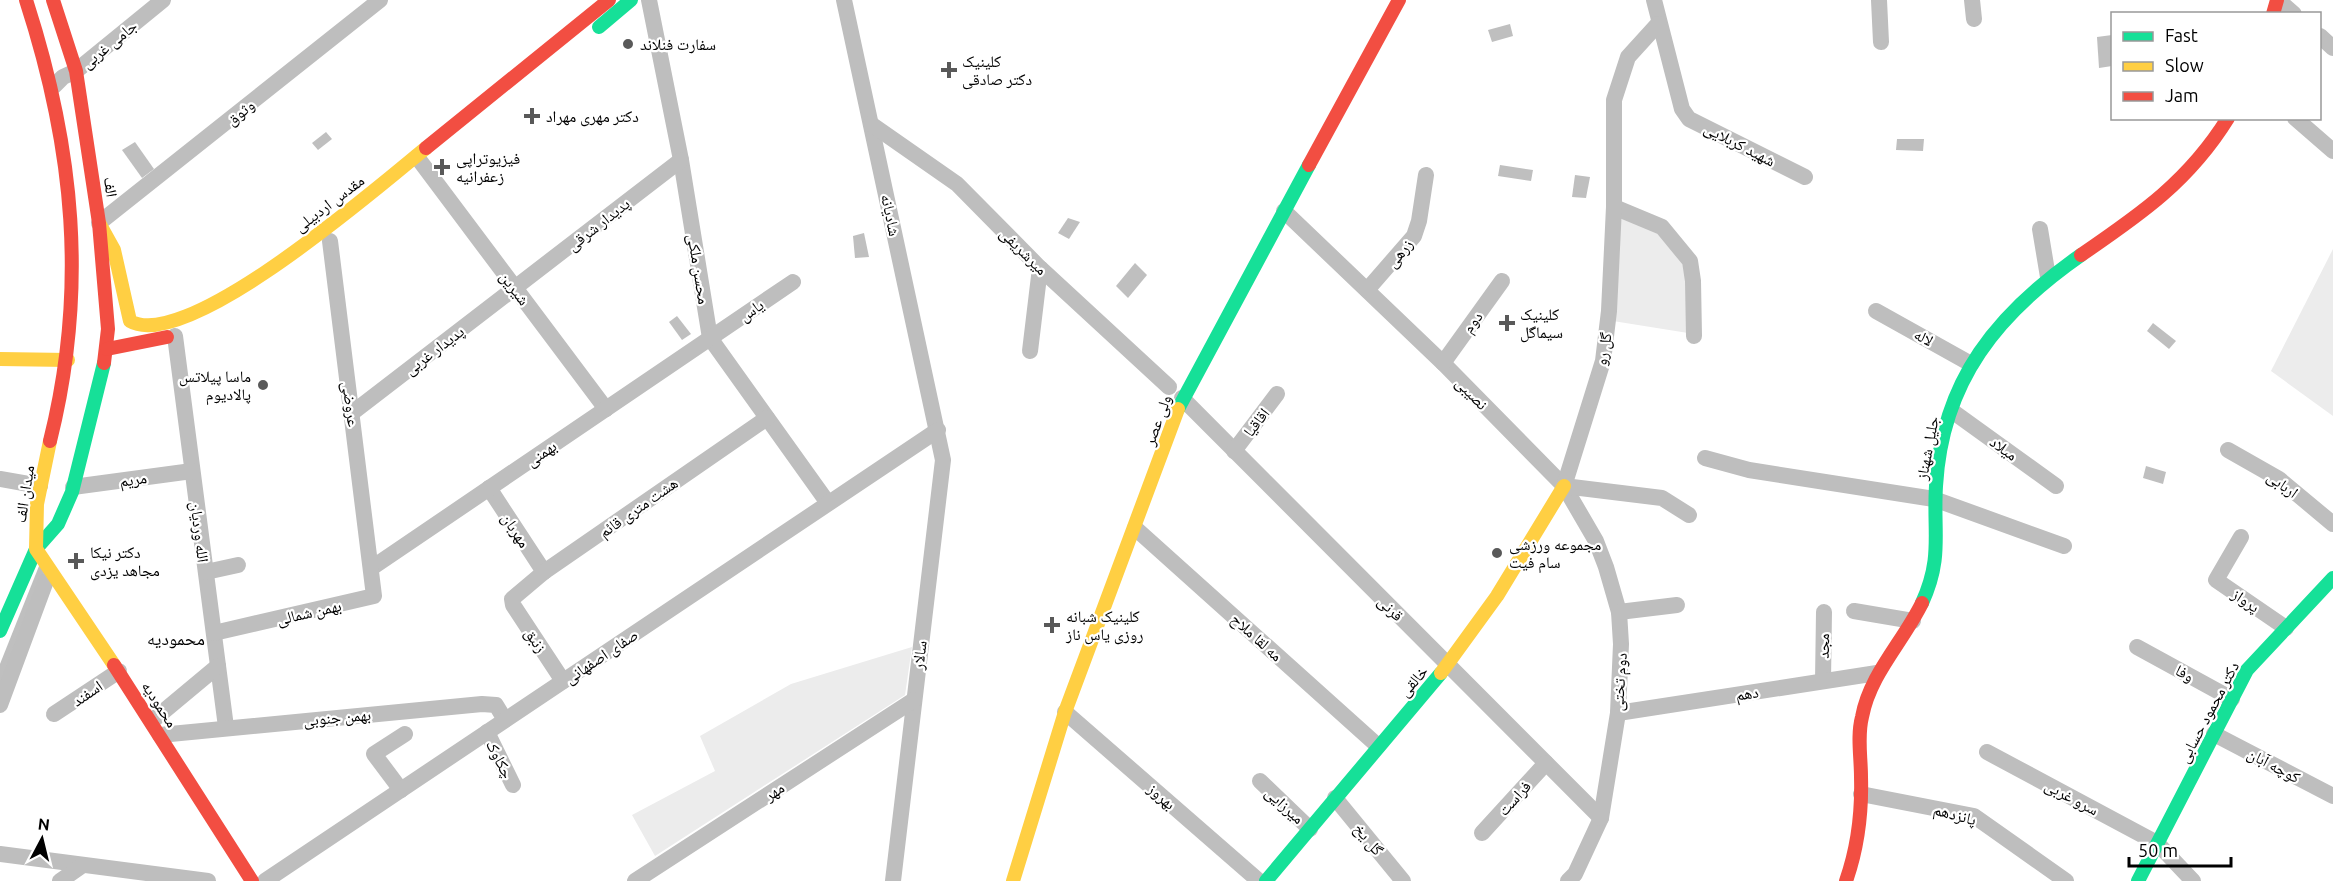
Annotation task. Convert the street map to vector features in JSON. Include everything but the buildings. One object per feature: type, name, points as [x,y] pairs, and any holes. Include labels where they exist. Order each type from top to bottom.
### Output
[{"type":"main road","points":[[26,0],[54,86],[67,181],[75,282],[67,366]]},
{"type":"main road","name":"الف","points":[[53,0],[76,72],[99,223],[108,328],[107,349],[99,381]]},
{"type":"main road","name":"مقدس اردبیلی","points":[[107,349],[186,332],[237,305],[330,241],[609,0]]},
{"type":"main road","points":[[592,33],[631,0]]},
{"type":"main road","name":"ولی عصر","points":[[1013,881],[1065,712],[1135,528],[1173,390],[1284,211],[1399,0]]},
{"type":"main road","name":"مقدس اردبیلی","points":[[99,223],[114,250],[130,321],[137,327],[146,327],[178,320],[226,296],[421,161],[546,70]]},
{"type":"main road","name":"جلیل شهناز","points":[[1846,881],[1857,839],[1862,794],[1860,721],[1877,673],[1913,621],[1936,563],[1938,535],[1934,499],[1941,452],[1952,411],[1971,364],[1999,325],[2048,278],[2157,202],[2213,143],[2227,120]]},
{"type":"main road","points":[[0,358],[67,366]]},
{"type":"main road","points":[[0,371],[67,366]]},
{"type":"main road","name":"میدان الف","points":[[36,549],[33,522],[67,366]]},
{"type":"main road","name":"میدان الف","points":[[36,549],[58,524],[72,489],[99,381]]},
{"type":"main road","points":[[40,486],[52,496],[72,489]]},
{"type":"main road","name":"خالقی","points":[[1270,879],[1378,746],[1448,665],[1497,596],[1564,486]]},
{"type":"main road","points":[[1001,881],[1057,700],[1129,499]]},
{"type":"main road","points":[[0,628],[36,549]]},
{"type":"main road","name":"محمودیه","points":[[36,549],[119,671],[252,881]]},
{"type":"main road","name":"دکتر محمود حسابی","points":[[2138,881],[2247,670],[2333,578]]},
{"type":"street","name":"جامی غربی","points":[[54,86],[63,77],[76,72],[163,0]]},
{"type":"street","name":"وثوق","points":[[99,223],[380,0]]},
{"type":"street","name":"محسن ملکی","points":[[649,0],[681,160],[710,338],[828,503]]},
{"type":"street","name":"شادیانه","points":[[844,0],[938,430]]},
{"type":"street","name":"شهید کربلایی","points":[[1654,0],[1682,109],[1689,119],[1805,177]]},
{"type":"street","points":[[1879,0],[1881,42]]},
{"type":"street","points":[[1972,0],[1974,19]]},
{"type":"street","points":[[2278,0],[2292,12]]},
{"type":"street","name":"گل رو","points":[[1564,486],[1603,361],[1609,311],[1614,207],[1614,100],[1618,80],[1628,57],[1659,24]]},
{"type":"street","points":[[2321,38],[2333,48]]},
{"type":"street","points":[[2297,120],[2333,151]]},
{"type":"street","name":"میرشریفی","points":[[872,124],[957,184],[1040,268],[1173,390]]},
{"type":"street","name":"پدیدار شرقی","points":[[515,288],[681,160]]},
{"type":"street","name":"شیرین","points":[[421,161],[606,409]]},
{"type":"street","name":"زرهی","points":[[1367,290],[1414,236],[1419,221],[1426,175]]},
{"type":"street","points":[[1614,207],[1662,227],[1690,261],[1693,281],[1694,336]]},
{"type":"street","name":"نصیبی","points":[[1284,211],[1443,363],[1564,486]]},
{"type":"street","points":[[2040,229],[2048,278]]},
{"type":"street","name":"عروضی","points":[[330,241],[372,567]]},
{"type":"street","points":[[1030,351],[1040,268]]},
{"type":"street","name":"دوم","points":[[1443,363],[1502,281]]},
{"type":"street","name":"یاس","points":[[710,338],[793,282]]},
{"type":"street","name":"پدیدار غربی","points":[[352,413],[515,288]]},
{"type":"street","name":"لاله","points":[[1876,311],[1971,364]]},
{"type":"street","name":"الله وردیان","points":[[186,332],[192,471],[226,727]]},
{"type":"street","name":"بهمنی","points":[[372,567],[710,338]]},
{"type":"street","name":"قرنی","points":[[1173,390],[1601,818]]},
{"type":"street","name":"اقاقیا","points":[[1234,451],[1277,394]]},
{"type":"street","name":"میلاد","points":[[1952,411],[2056,486]]},
{"type":"street","name":"هشت متری قائم","points":[[512,599],[544,572],[767,418]]},
{"type":"street","name":"صفای اصفهانی","points":[[265,881],[938,430]]},
{"type":"street","name":"سالار","points":[[893,881],[943,460],[938,430]]},
{"type":"street","name":"اربابی","points":[[2228,450],[2279,480],[2333,525]]},
{"type":"street","points":[[1706,458],[1749,470],[1934,499],[2064,546]]},
{"type":"street","name":"مریم","points":[[72,489],[192,471]]},
{"type":"street","points":[[0,479],[40,486]]},
{"type":"street","points":[[1564,486],[1662,498],[1689,515]]},
{"type":"street","name":"دوم تختی","points":[[1564,486],[1596,540],[1606,567],[1618,612],[1621,644],[1618,713],[1601,818],[1575,874],[1568,881]]},
{"type":"street","name":"مهربان","points":[[489,488],[544,572]]},
{"type":"street","name":"مه لقا ملاح","points":[[1135,528],[1378,746]]},
{"type":"street","name":"پرواز","points":[[2241,537],[2216,580],[2286,628]]},
{"type":"street","points":[[206,572],[238,565]]},
{"type":"street","name":"بهمن شمالی","points":[[214,633],[369,599],[374,596],[376,590],[372,567]]},
{"type":"street","points":[[0,705],[46,581]]},
{"type":"street","name":"زنبق","points":[[512,599],[513,605],[563,681]]},
{"type":"street","points":[[1618,612],[1677,605]]},
{"type":"street","points":[[1854,611],[1913,621]]},
{"type":"street","name":"مجد","points":[[1823,681],[1824,612]]},
{"type":"street","name":"وفا","points":[[2138,647],[2232,699]]},
{"type":"street","points":[[156,728],[218,666]]},
{"type":"street","name":"اسفند","points":[[54,714],[119,671]]},
{"type":"street","name":"دهم","points":[[1618,713],[1877,673]]},
{"type":"street","name":"مهر","points":[[634,881],[914,700]]},
{"type":"street","name":"بهمن جنوبی","points":[[156,728],[226,727],[491,703],[496,705],[505,720]]},
{"type":"street","name":"بهروز","points":[[1065,712],[1270,879]]},
{"type":"street","name":"چکاوک","points":[[487,732],[513,785]]},
{"type":"street","points":[[401,790],[374,754],[405,734]]},
{"type":"street","name":"کوچه آبان","points":[[2214,734],[2333,796]]},
{"type":"street","name":"سرو غربی","points":[[1987,752],[2157,843],[2193,881]]},
{"type":"street","name":"فراست","points":[[1482,833],[1546,763]]},
{"type":"street","name":"میرزایی","points":[[1260,782],[1310,829]]},
{"type":"street","name":"پانزدهم","points":[[1862,794],[1974,816],[2066,881]]},
{"type":"street","name":"گل یخ","points":[[1335,798],[1403,881]]},
{"type":"street","points":[[0,854],[208,881]]},
{"type":"street","points":[[60,881],[83,865]]},
{"type":"shaded area","points":[[1510,24],[1513,36],[1492,42],[1488,30]]},
{"type":"shaded area","points":[[2111,35],[2111,66],[2099,68],[2097,37]]},
{"type":"shaded area","points":[[326,132],[332,139],[318,150],[312,143]]},
{"type":"shaded area","points":[[1897,139],[1924,139],[1923,151],[1896,150]]},
{"type":"shaded area","points":[[135,142],[154,169],[142,178],[122,150]]},
{"type":"shaded area","points":[[1500,165],[1533,170],[1531,181],[1498,176]]},
{"type":"shaded area","points":[[1575,175],[1590,177],[1586,198],[1572,197]]},
{"type":"shaded area","points":[[1619,216],[1659,233],[1685,263],[1688,333],[1613,321]]},
{"type":"shaded area","points":[[1068,218],[1080,222],[1069,239],[1058,233]]},
{"type":"shaded area","points":[[864,233],[869,257],[855,258],[853,236]]},
{"type":"shaded area","points":[[2333,249],[2333,416],[2271,371]]},
{"type":"shaded area","points":[[1135,263],[1147,275],[1128,298],[1116,286]]},
{"type":"shaded area","points":[[677,316],[691,334],[682,340],[669,322]]},
{"type":"shaded area","points":[[2153,323],[2176,341],[2169,349],[2147,331]]},
{"type":"shaded area","points":[[2146,466],[2166,472],[2163,484],[2143,478]]},
{"type":"shaded area","points":[[41,561],[46,568],[0,692],[0,664]]},
{"type":"shaded area","points":[[912,647],[905,695],[655,856],[632,815],[715,771],[700,736],[791,684]]},
{"type":"traffic: fast","points":[[599,27],[631,0]]},
{"type":"traffic: fast","points":[[1178,409],[1309,165]]},
{"type":"traffic: fast","points":[[1922,603],[1929,587],[1935,558],[1935,503],[1941,448],[1950,413],[1963,382],[1980,352],[2000,326],[2051,277],[2081,255]]},
{"type":"traffic: fast","points":[[0,631],[36,549],[58,524],[72,492],[104,363]]},
{"type":"traffic: fast","points":[[2138,881],[2247,670],[2333,578]]},
{"type":"traffic: fast","points":[[1266,881],[1441,673]]},
{"type":"traffic: slow","points":[[99,223],[114,250],[130,321],[157,325],[193,313],[236,291],[281,262],[326,229],[426,148]]},
{"type":"traffic: slow","points":[[0,359],[68,360]]},
{"type":"traffic: slow","points":[[1013,881],[1065,712],[1178,409]]},
{"type":"traffic: slow","points":[[50,441],[37,504],[36,549],[114,665]]},
{"type":"traffic: slow","points":[[1441,673],[1497,596],[1564,486]]},
{"type":"traffic: jam","points":[[26,0],[55,110],[65,164],[70,219],[72,274],[69,329],[62,384],[50,441]]},
{"type":"traffic: jam","points":[[53,0],[76,71],[99,223],[108,329],[104,363]]},
{"type":"traffic: jam","points":[[426,148],[609,0]]},
{"type":"traffic: jam","points":[[1309,165],[1399,0]]},
{"type":"traffic: jam","points":[[2274,12],[2277,0]]},
{"type":"traffic: jam","points":[[2081,255],[2162,195],[2197,160],[2227,120]]},
{"type":"traffic: jam","points":[[107,349],[167,337]]},
{"type":"traffic: jam","points":[[1846,881],[1854,855],[1860,816],[1860,732],[1866,701],[1879,672],[1922,603]]},
{"type":"traffic: jam","points":[[114,665],[252,881]]},
{"type":"place","name":"سفارت فنلاند","points":[[628,44]]},
{"type":"place","name":"کلینیک دکتر صادقی","points":[[949,70]]},
{"type":"place","name":"دکتر مهری مهراد","points":[[532,116]]},
{"type":"place","name":"فیزیوتراپی زعفرانیه","points":[[442,167]]},
{"type":"place","name":"کلینیک سیماگل","points":[[1507,323]]},
{"type":"place","name":"ماسا پیلاتس پالادیوم","points":[[263,385]]},
{"type":"place","name":"مجموعه ورزشی سام فیت","points":[[1497,553]]},
{"type":"place","name":"دکتر نیکا مجاهد یزدی","points":[[76,561]]},
{"type":"place","name":"کلینیک شبانه روزی یاس ناز","points":[[1052,625]]},
{"type":"district","name":"محمودیه","points":[[176,639]]}]
